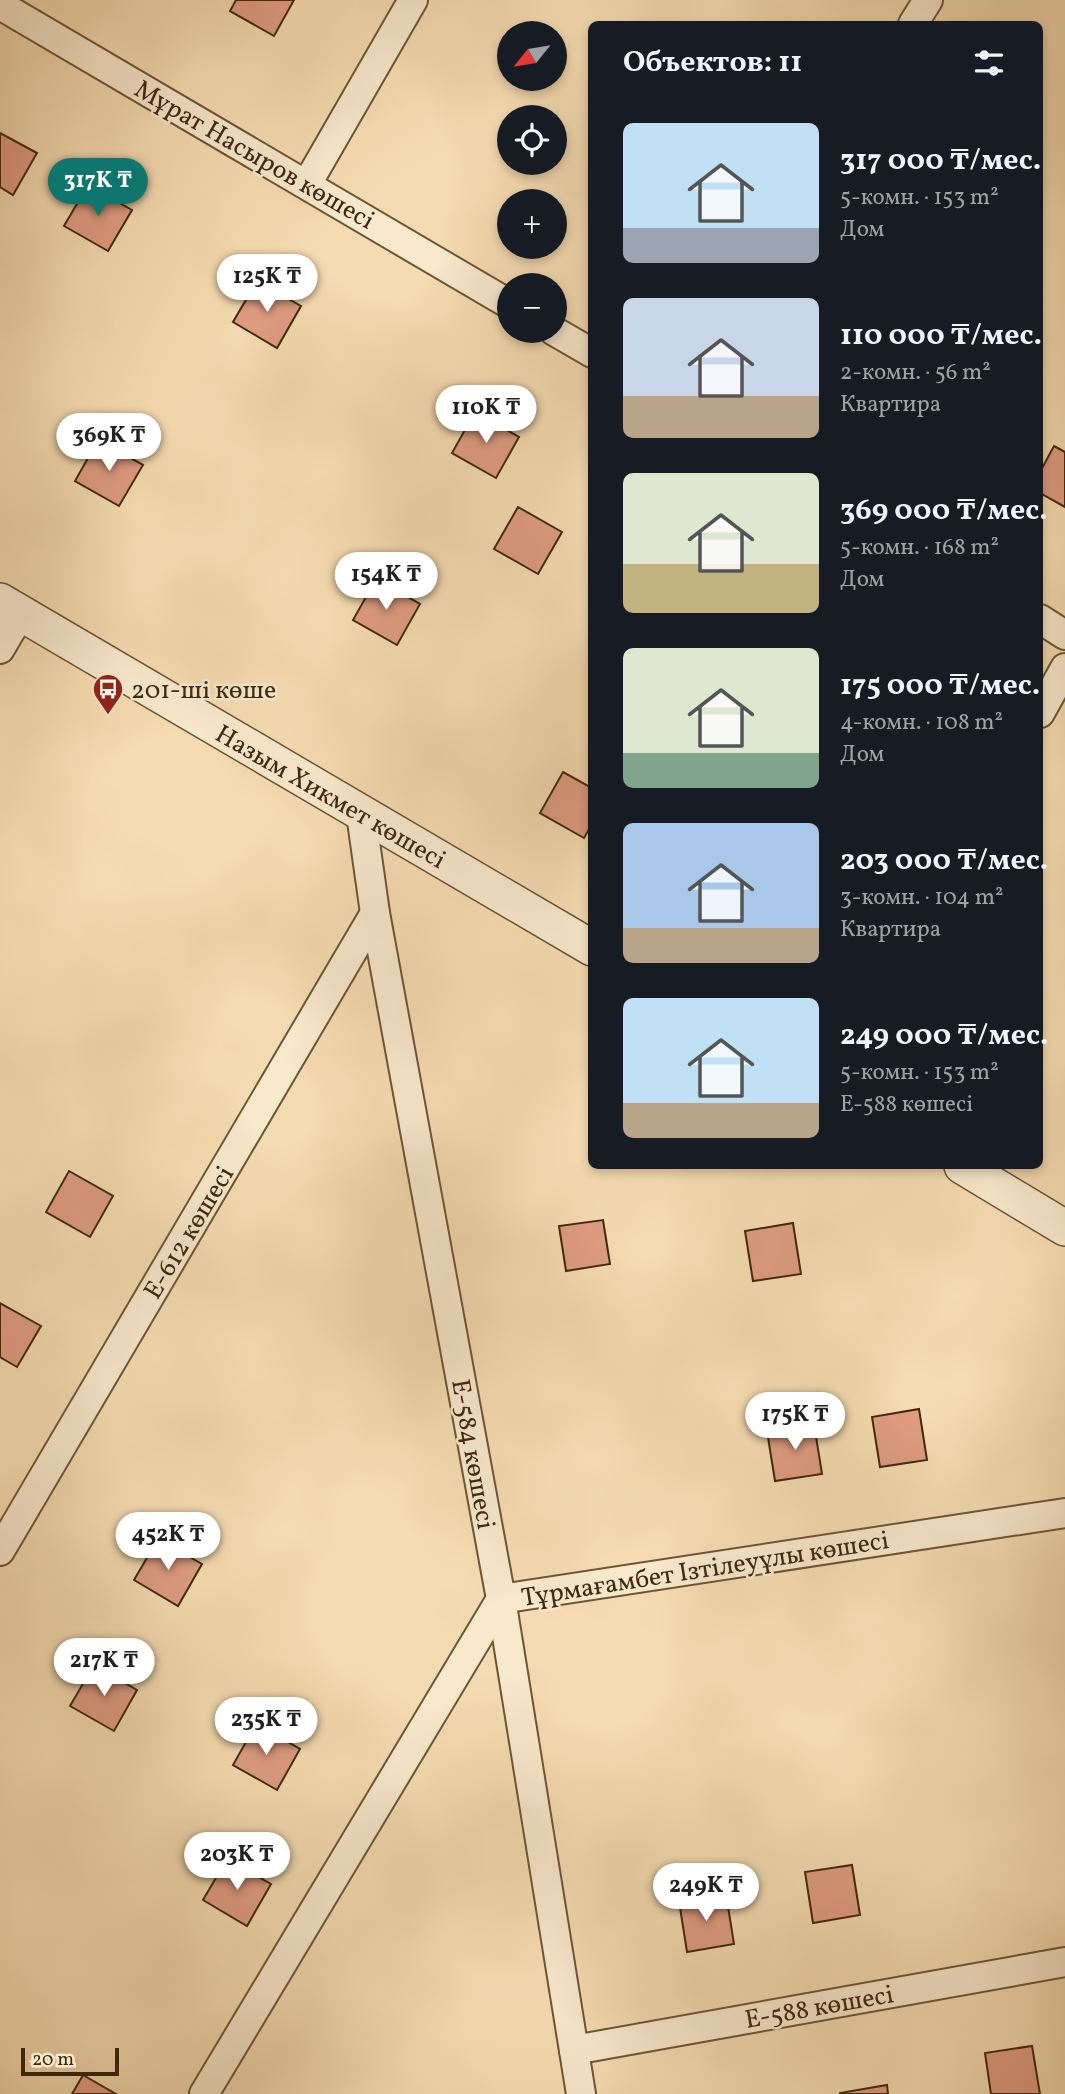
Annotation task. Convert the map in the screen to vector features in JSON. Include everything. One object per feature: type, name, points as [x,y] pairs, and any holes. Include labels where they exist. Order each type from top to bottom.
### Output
[{"type":"street","points":[[307,184],[413,0]]},
{"type":"street","points":[[915,21],[928,0]]},
{"type":"street","name":"Мұрат Насыров көшесі","points":[[0,5],[497,297]]},
{"type":"street","points":[[567,339],[588,351]]},
{"type":"street","points":[[0,649],[11,607]]},
{"type":"street","name":"Назым Хикмет көшесі","points":[[11,607],[588,946]]},
{"type":"street","points":[[1043,622],[1065,635]]},
{"type":"street","points":[[1043,708],[1065,668]]},
{"type":"street","name":"Е-584 көшесі","points":[[361,814],[375,913],[501,1600],[581,2094]]},
{"type":"street","name":"Е-612 көшесі","points":[[0,1551],[375,913]]},
{"type":"street","points":[[967,1169],[1065,1228]]},
{"type":"street","name":"Тұрмағамбет Ізтілеуұлы көшесі","points":[[204,2094],[501,1600],[1065,1513]]},
{"type":"street","name":"Е-588 көшесі","points":[[574,2050],[1065,1962]]},
{"type":"building","points":[[236,0],[294,0],[274,36],[230,11]]},
{"type":"building","points":[[0,133],[37,153],[13,195],[0,187]]},
{"type":"building","points":[[88,185],[132,210],[108,251],[64,226]]},
{"type":"building","points":[[257,281],[301,306],[277,348],[233,322]]},
{"type":"building","points":[[475,412],[519,437],[496,478],[452,453]]},
{"type":"building","points":[[98,440],[143,465],[119,506],[75,481]]},
{"type":"building","points":[[1054,446],[1065,452],[1065,507],[1043,495],[1043,466]]},
{"type":"building","points":[[518,507],[562,532],[538,574],[494,549]]},
{"type":"building","points":[[376,579],[420,604],[397,645],[353,620]]},
{"type":"building","points":[[563,772],[588,786],[588,831],[584,838],[540,813]]},
{"type":"building","points":[[69,1171],[113,1196],[90,1237],[46,1212]]},
{"type":"building","points":[[603,1220],[610,1264],[566,1271],[559,1226]]},
{"type":"building","points":[[793,1223],[801,1274],[753,1281],[745,1231]]},
{"type":"building","points":[[0,1303],[41,1326],[17,1367],[0,1357]]},
{"type":"building","points":[[919,1409],[927,1460],[880,1467],[872,1417]]},
{"type":"building","points":[[814,1424],[822,1474],[775,1481],[767,1431]]},
{"type":"building","points":[[158,1539],[202,1564],[178,1606],[134,1580]]},
{"type":"building","points":[[94,1665],[137,1690],[114,1731],[70,1706]]},
{"type":"building","points":[[256,1724],[300,1749],[277,1790],[233,1765]]},
{"type":"building","points":[[227,1859],[271,1884],[247,1926],[203,1900]]},
{"type":"building","points":[[852,1865],[860,1915],[813,1923],[805,1872]]},
{"type":"building","points":[[726,1894],[734,1944],[687,1952],[679,1901]]},
{"type":"building","points":[[1032,2046],[1040,2094],[991,2094],[985,2053]]},
{"type":"building","points":[[83,2075],[116,2094],[72,2094]]},
{"type":"building","points":[[887,2085],[888,2094],[840,2094],[840,2093]]},
{"type":"place","name":"201-ші көше","points":[[108,716]]}]
